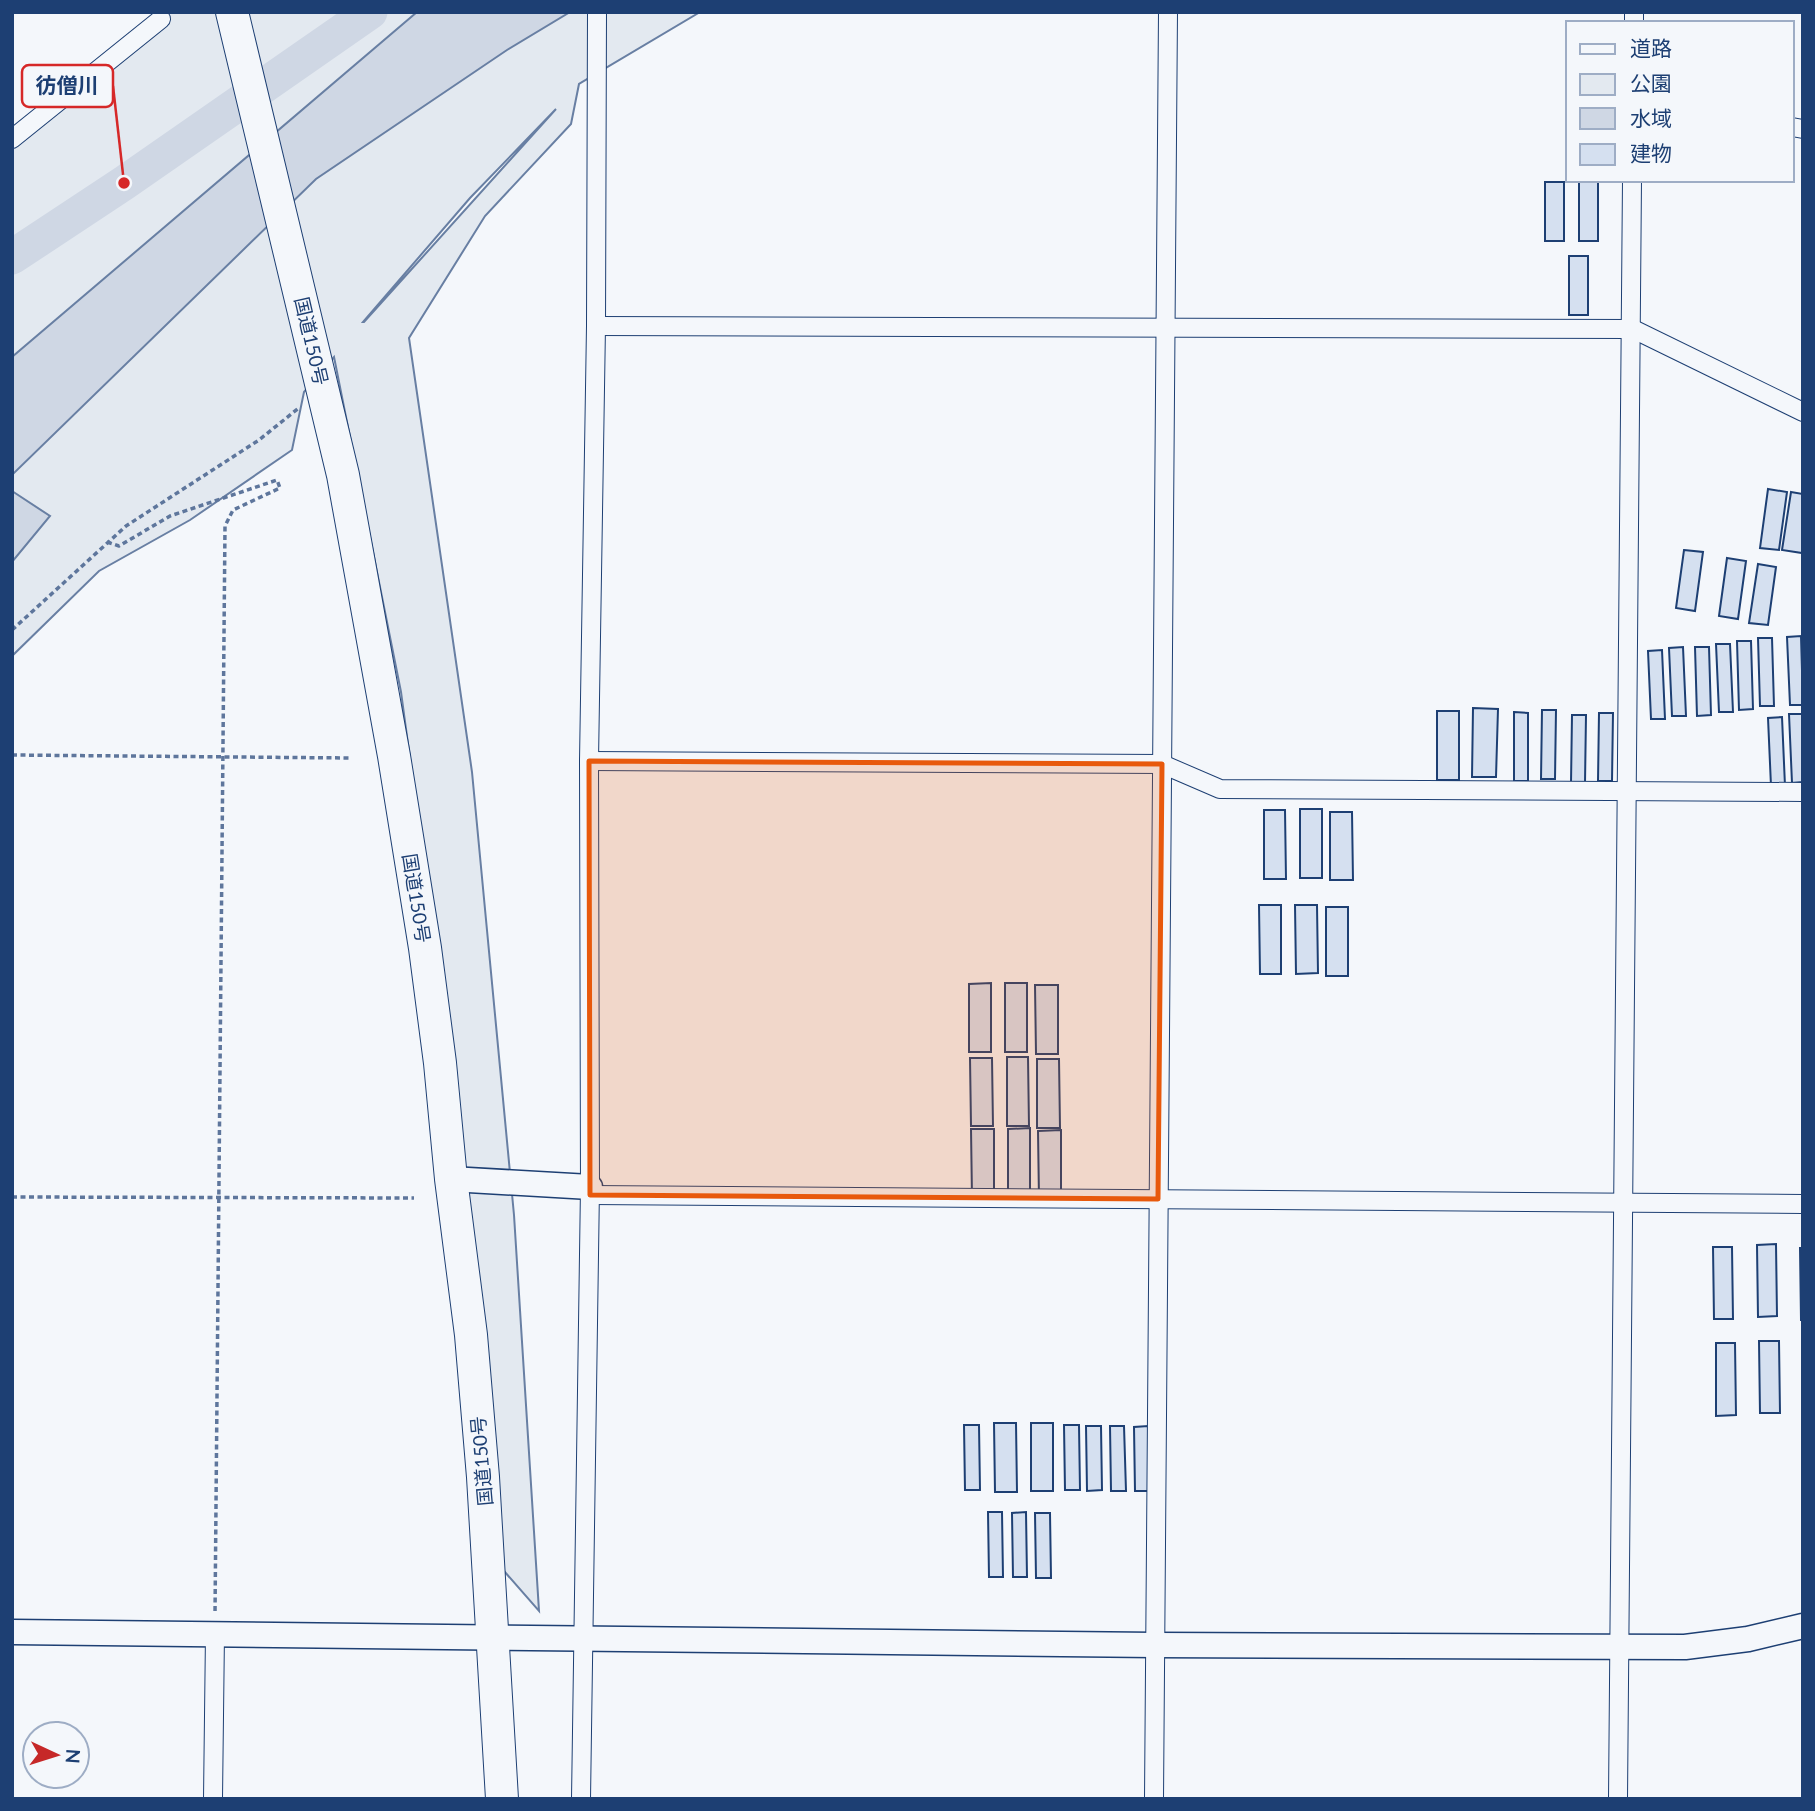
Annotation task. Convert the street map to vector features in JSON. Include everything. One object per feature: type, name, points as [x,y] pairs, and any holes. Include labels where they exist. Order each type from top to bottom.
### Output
[{"type":"highway","name":"国道150号","points":[[232,12],[324,388],[349,503],[398,783],[439,1051],[451,1179],[471,1335],[483,1478],[502,1799]]},
{"type":"street","points":[[581,1799],[590,1191],[589,761],[596,326],[597,12]]},
{"type":"street","points":[[1154,1799],[1168,12]]},
{"type":"street","points":[[12,139],[161,19]]},
{"type":"street","points":[[1618,1799],[1626,792],[1633,329],[1632,182]]},
{"type":"street","points":[[596,326],[1633,329],[1803,412]]},
{"type":"street","points":[[589,761],[1162,764],[1220,789],[1803,792]]},
{"type":"street","points":[[451,1179],[590,1191],[1803,1204]]},
{"type":"street","points":[[12,1632],[493,1636],[583,1640],[1685,1647],[1748,1639],[1803,1626]]},
{"type":"street","points":[[213,1799],[215,1633]]},
{"type":"path","points":[[12,630],[126,526],[259,440],[324,388]]},
{"type":"path","points":[[107,542],[119,546],[170,516],[277,481],[280,488],[233,510],[225,526],[215,1633]]},
{"type":"path","points":[[12,755],[351,758]]},
{"type":"path","points":[[12,1197],[414,1198]]},
{"type":"highlighted area","points":[[589,761],[1162,764],[1158,1199],[590,1195]]},
{"type":"green space","points":[[163,12],[700,12],[579,84],[571,124],[485,216],[409,338],[472,772],[514,1215],[539,1611],[504,1571],[452,1069],[401,692],[334,357],[304,392],[292,450],[190,520],[99,571],[12,656],[12,148]],"holes":[[[556,109],[364,322],[470,198]]]},
{"type":"water","points":[[417,12],[570,12],[507,50],[316,179],[12,475],[12,357]]},
{"type":"water","points":[[12,491],[50,516],[12,562]]},
{"type":"building","points":[[1545,182],[1564,182],[1564,241],[1545,241]]},
{"type":"building","points":[[1579,182],[1598,182],[1598,241],[1579,241]]},
{"type":"building","points":[[1569,256],[1588,256],[1588,315],[1569,315]]},
{"type":"building","points":[[1768,489],[1787,492],[1779,550],[1760,548]]},
{"type":"building","points":[[1791,492],[1803,494],[1802,553],[1782,550]]},
{"type":"building","points":[[1684,550],[1703,552],[1695,611],[1676,608]]},
{"type":"building","points":[[1727,558],[1746,561],[1738,619],[1719,616]]},
{"type":"building","points":[[1758,564],[1776,567],[1768,625],[1749,623]]},
{"type":"building","points":[[1801,636],[1803,705],[1790,705],[1787,637]]},
{"type":"building","points":[[1758,638],[1772,638],[1774,706],[1760,706]]},
{"type":"building","points":[[1737,641],[1751,641],[1753,709],[1739,710]]},
{"type":"building","points":[[1716,644],[1730,644],[1733,712],[1719,712]]},
{"type":"building","points":[[1683,647],[1686,716],[1672,716],[1669,648]]},
{"type":"building","points":[[1695,647],[1709,647],[1711,715],[1697,716]]},
{"type":"building","points":[[1662,650],[1665,719],[1651,719],[1648,651]]},
{"type":"building","points":[[1473,708],[1498,709],[1496,777],[1472,777]]},
{"type":"building","points":[[1542,710],[1556,710],[1555,779],[1541,779]]},
{"type":"building","points":[[1437,711],[1459,711],[1459,780],[1437,780]]},
{"type":"building","points":[[1514,712],[1528,713],[1528,781],[1514,781]]},
{"type":"building","points":[[1599,713],[1613,713],[1612,781],[1598,781]]},
{"type":"building","points":[[1789,714],[1803,714],[1803,782],[1792,783]]},
{"type":"building","points":[[1572,715],[1586,715],[1585,783],[1571,783]]},
{"type":"building","points":[[1782,717],[1785,786],[1771,786],[1768,718]]},
{"type":"building","points":[[1300,809],[1322,809],[1322,878],[1300,878]]},
{"type":"building","points":[[1264,810],[1285,810],[1286,879],[1264,879]]},
{"type":"building","points":[[1330,812],[1352,812],[1353,880],[1330,880]]},
{"type":"building","points":[[1259,905],[1281,905],[1281,974],[1260,974]]},
{"type":"building","points":[[1295,905],[1317,905],[1318,973],[1296,974]]},
{"type":"building","points":[[1326,907],[1348,907],[1348,976],[1326,976]]},
{"type":"building","points":[[991,983],[991,1052],[969,1052],[969,984]]},
{"type":"building","points":[[1005,983],[1027,983],[1027,1052],[1005,1052]]},
{"type":"building","points":[[1035,985],[1058,985],[1058,1054],[1036,1054]]},
{"type":"building","points":[[1007,1057],[1028,1057],[1029,1126],[1007,1126]]},
{"type":"building","points":[[970,1058],[992,1058],[993,1126],[971,1126]]},
{"type":"building","points":[[1037,1059],[1059,1059],[1060,1128],[1037,1128]]},
{"type":"building","points":[[1030,1128],[1030,1197],[1008,1197],[1008,1129]]},
{"type":"building","points":[[971,1129],[994,1129],[994,1197],[972,1198]]},
{"type":"building","points":[[1061,1130],[1061,1199],[1039,1199],[1038,1131]]},
{"type":"building","points":[[1776,1244],[1777,1316],[1758,1317],[1757,1245]]},
{"type":"building","points":[[1713,1247],[1732,1247],[1733,1319],[1714,1319]]},
{"type":"building","points":[[1800,1248],[1803,1248],[1803,1320],[1801,1320]]},
{"type":"building","points":[[1759,1341],[1779,1341],[1780,1413],[1760,1413]]},
{"type":"building","points":[[1716,1343],[1735,1343],[1736,1415],[1716,1416]]},
{"type":"building","points":[[994,1423],[1016,1423],[1017,1492],[995,1492]]},
{"type":"building","points":[[1031,1423],[1053,1423],[1053,1491],[1031,1491]]},
{"type":"building","points":[[964,1425],[979,1425],[980,1490],[965,1490]]},
{"type":"building","points":[[1064,1425],[1079,1425],[1080,1490],[1065,1490]]},
{"type":"building","points":[[1086,1426],[1101,1426],[1102,1490],[1087,1491]]},
{"type":"building","points":[[1110,1426],[1124,1426],[1126,1491],[1111,1491]]},
{"type":"building","points":[[1148,1426],[1150,1491],[1135,1491],[1134,1427]]},
{"type":"building","points":[[988,1512],[1002,1512],[1003,1577],[989,1577]]},
{"type":"building","points":[[1026,1512],[1027,1577],[1013,1577],[1012,1513]]},
{"type":"building","points":[[1035,1513],[1050,1513],[1051,1578],[1036,1578]]},
{"type":"waterway","points":[[12,257],[124,183],[370,12]]},
{"type":"place","name":"彷僧川","points":[[124,183]]}]
